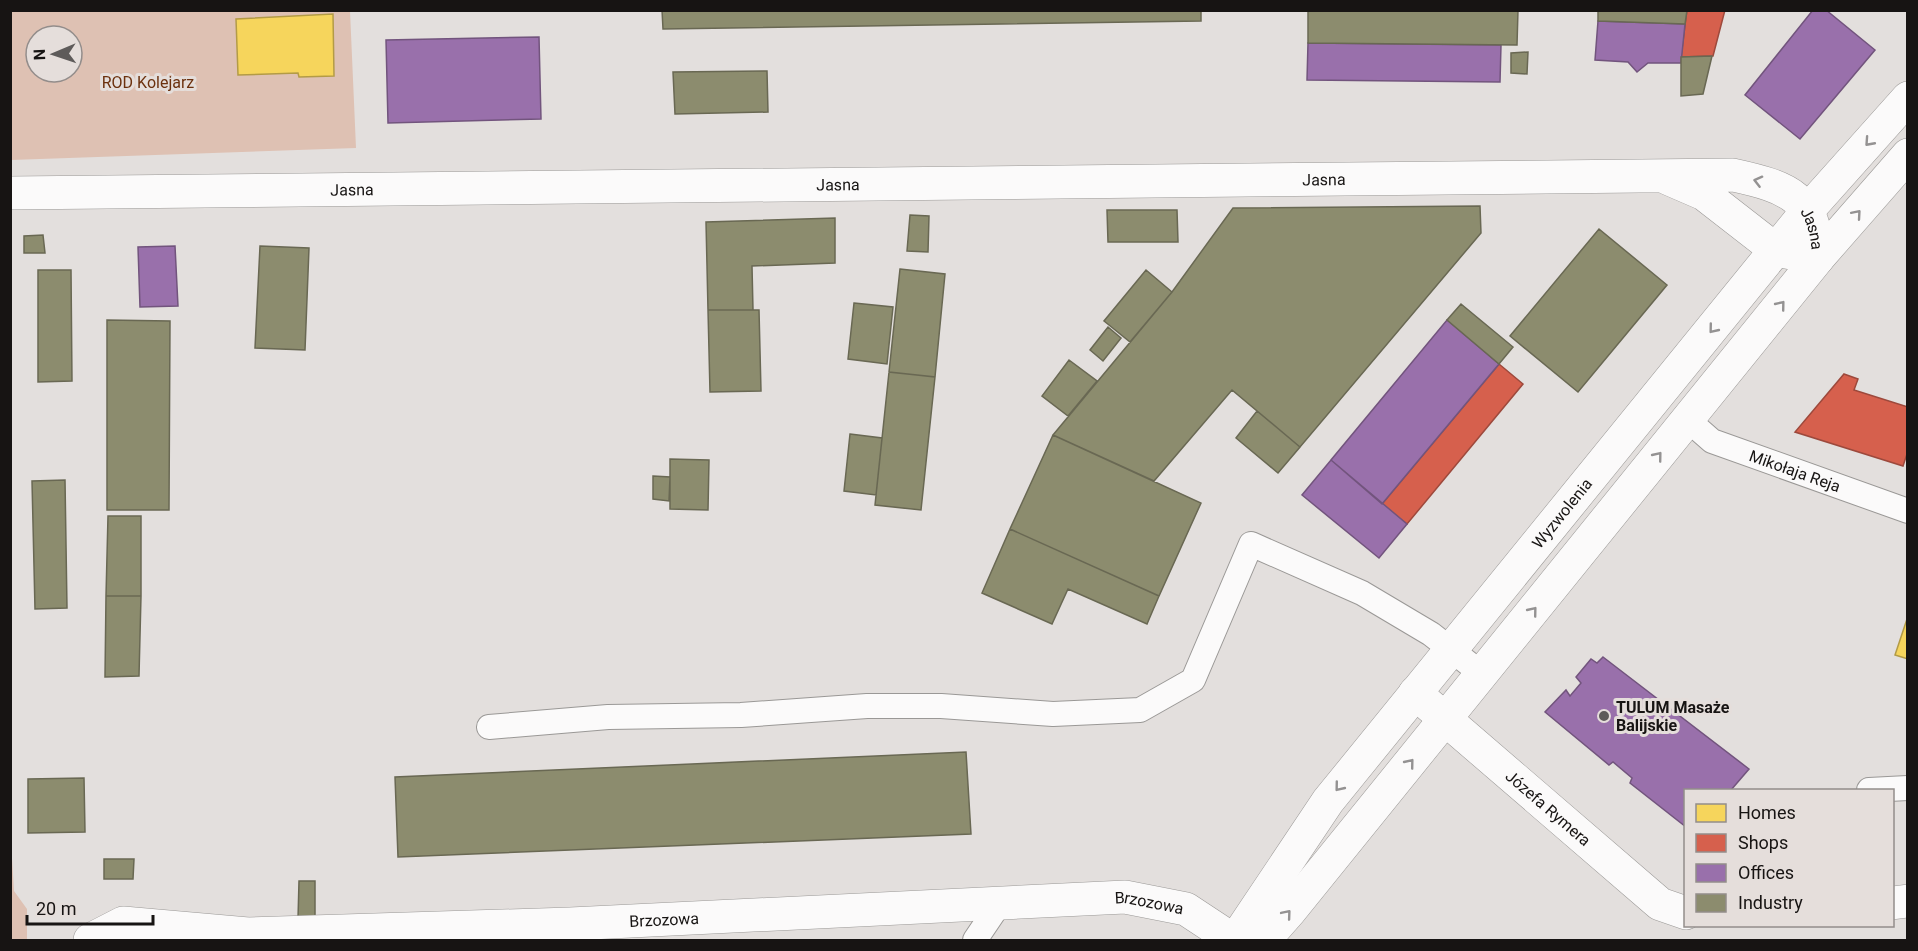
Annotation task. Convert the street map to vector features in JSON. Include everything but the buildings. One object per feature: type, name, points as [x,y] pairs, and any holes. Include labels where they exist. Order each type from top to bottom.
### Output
[{"type":"street","name":"Wyzwolenia","points":[[1235,940],[1328,801],[1808,210],[1908,98]]},
{"type":"street","points":[[1235,940],[1274,929],[1818,258],[1908,155]]},
{"type":"street","name":"Jasna","points":[[10,193],[1667,178],[1733,175],[1759,181],[1785,191],[1808,210],[1817,234],[1818,258],[1776,250],[1704,194],[1667,178]]},
{"type":"street","name":"Józefa Rymera","points":[[1415,693],[1660,904],[1684,912]]},
{"type":"street","name":"Brzozowa","points":[[90,940],[123,923],[248,934],[561,932],[1125,897],[1186,909],[1235,940]]},
{"type":"lane","name":"Mikołaja Reja","points":[[1688,420],[1712,441],[1908,511]]},
{"type":"lane","points":[[489,728],[608,717],[741,716],[867,706],[941,706],[1053,714],[1140,710],[1193,680],[1251,544],[1362,592],[1431,634],[1482,674]]},
{"type":"lane","points":[[1888,789],[1908,788]]},
{"type":"lane","points":[[975,940],[1000,903]]},
{"type":"green space","name":"ROD Kolejarz","points":[[10,11],[350,11],[356,148],[11,160]]},
{"type":"green space","points":[[10,825],[14,891],[27,909],[27,940],[11,940]]},
{"type":"place","name":"TULUM Masaże Balijskie","points":[[1604,716]]}]
